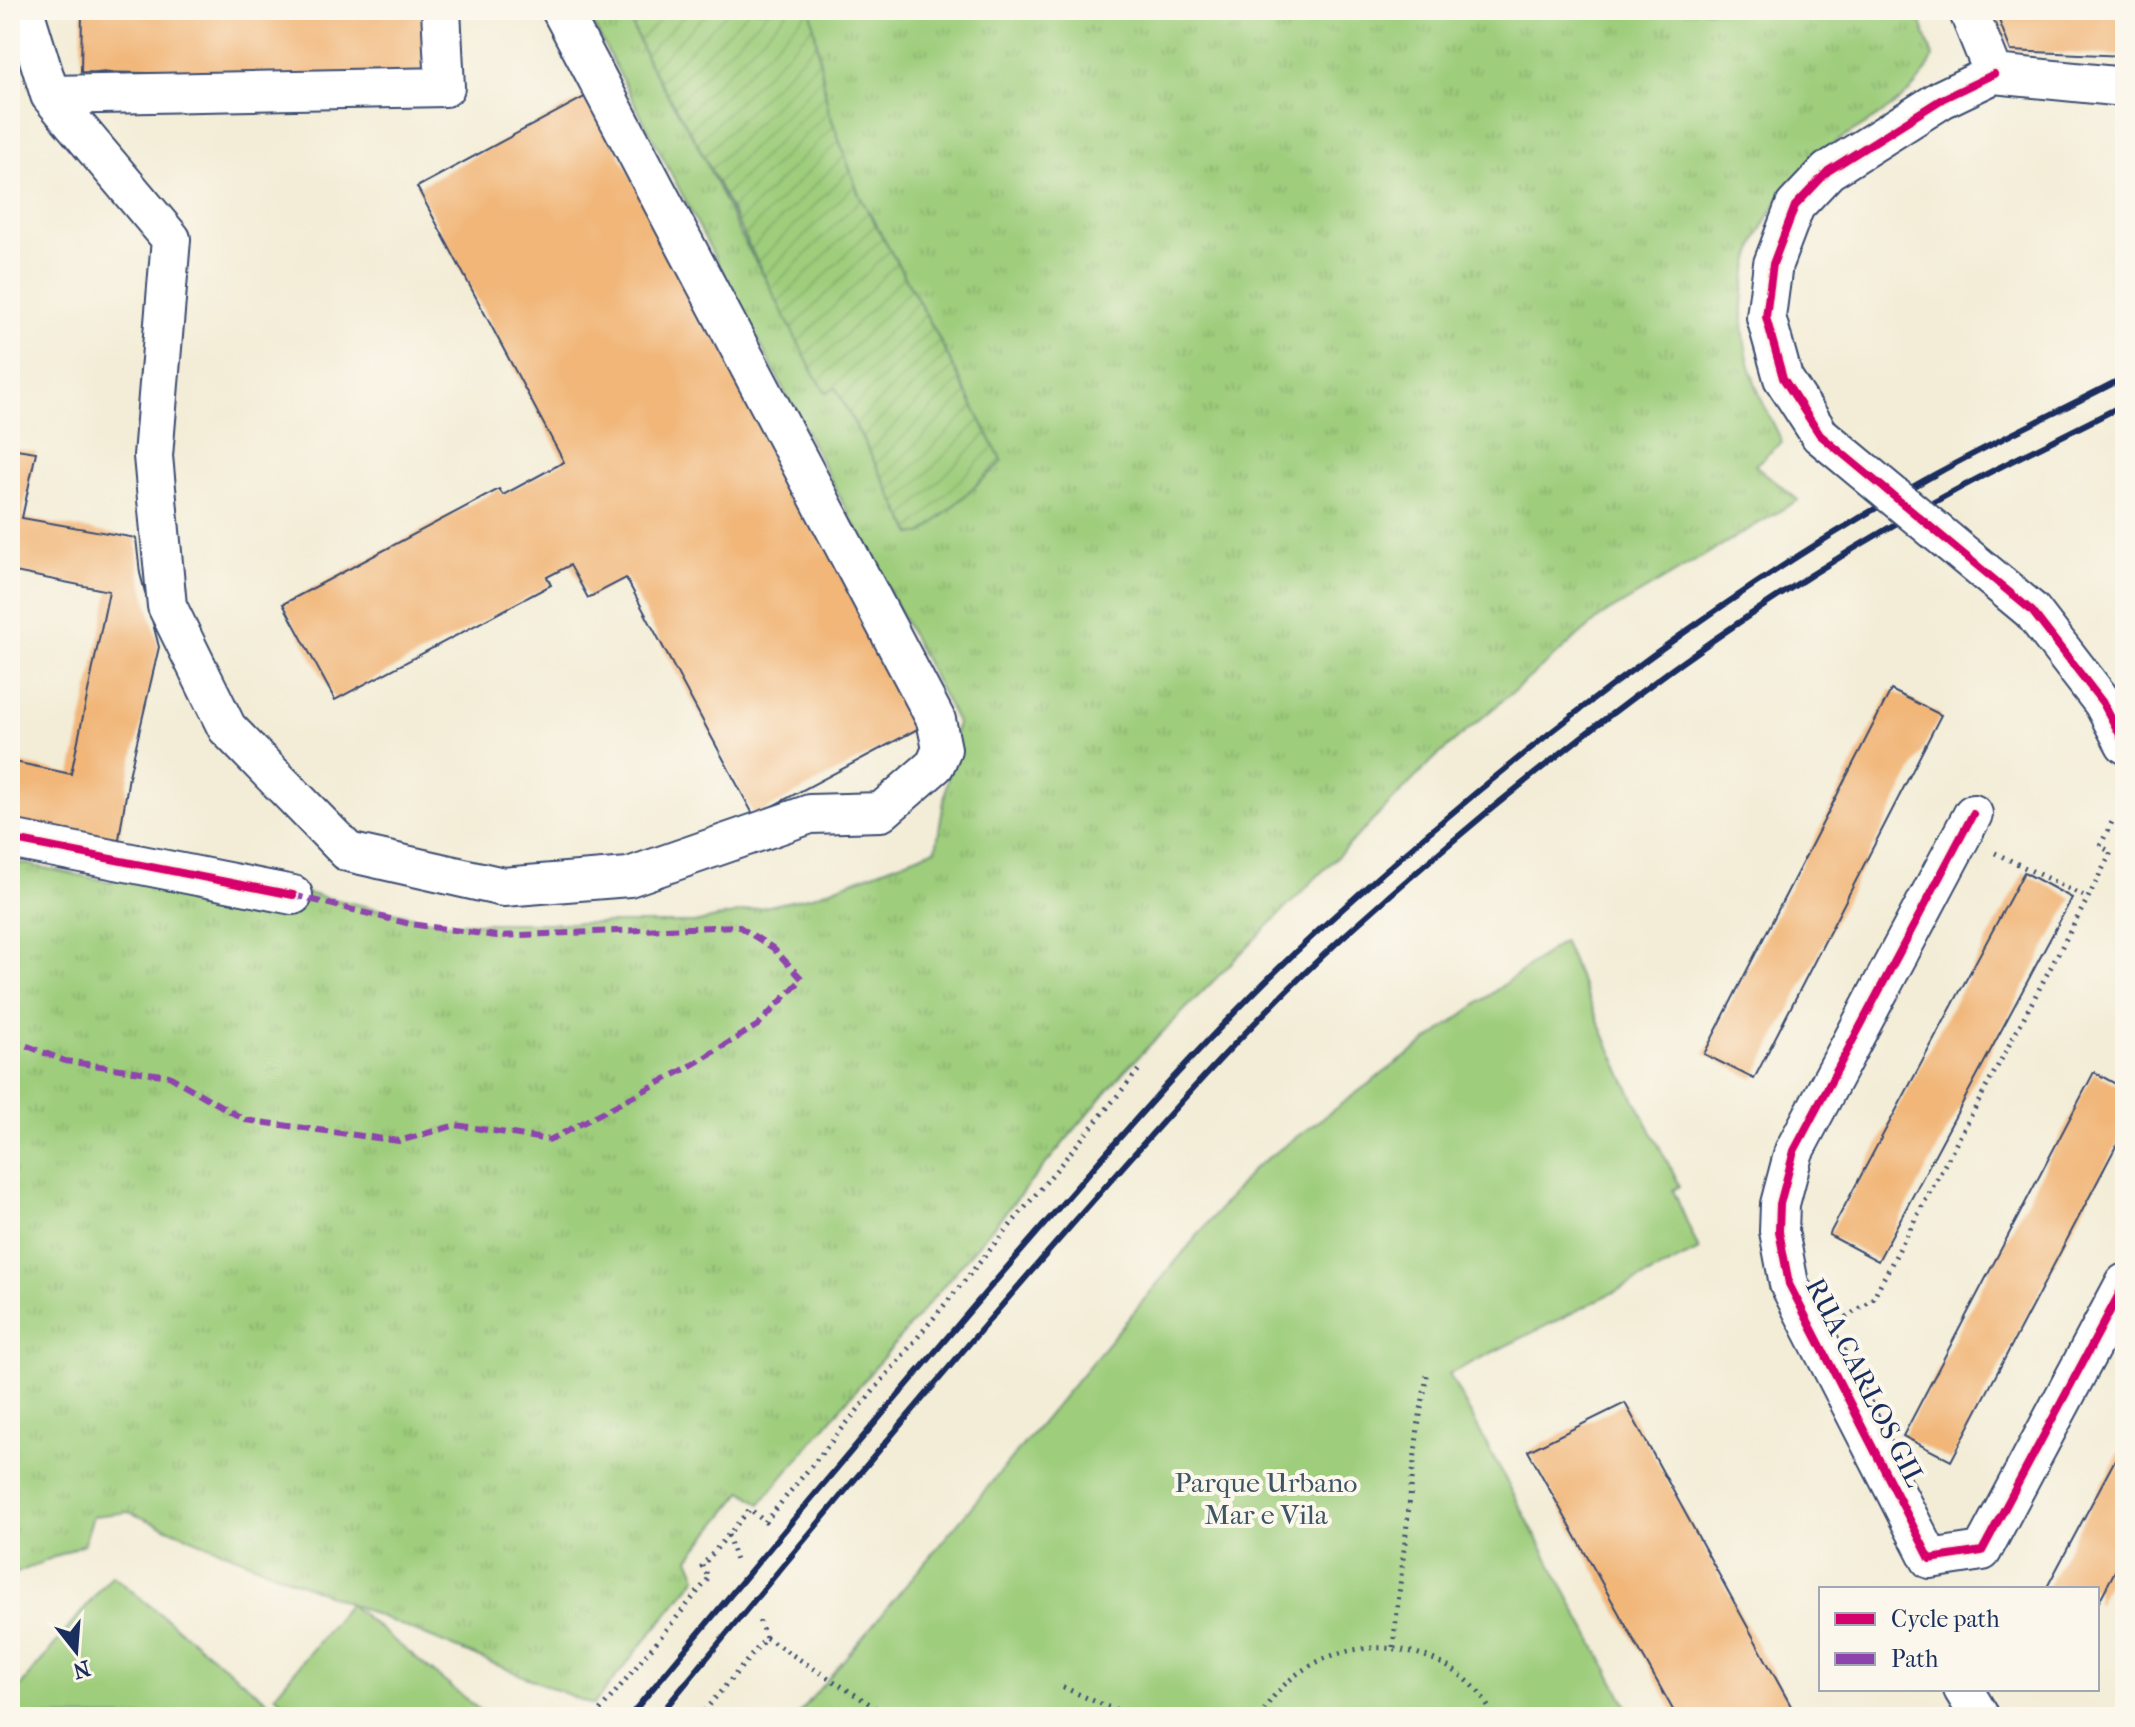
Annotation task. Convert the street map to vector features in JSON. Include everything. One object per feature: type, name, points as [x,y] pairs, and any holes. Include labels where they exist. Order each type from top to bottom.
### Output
[{"type":"street","points":[[24,10],[50,95],[171,239],[153,456],[167,606],[227,728],[348,852],[503,887],[629,877],[810,814],[881,812],[935,765],[942,749],[936,720],[561,10]]},
{"type":"street","points":[[50,95],[445,87],[441,10]]},
{"type":"street","points":[[1968,10],[1994,74]]},
{"type":"street","points":[[2125,87],[1994,74],[1942,99],[1828,171],[1795,206],[1773,264],[1766,317],[1783,378],[1820,435],[2032,611],[2114,695],[2125,744]]},
{"type":"street","name":"RUA CARLOS GIL","points":[[1967,825],[1794,1151],[1785,1177],[1779,1217],[1782,1258],[1789,1284],[1931,1574],[1982,1551],[2125,1283]]},
{"type":"street","points":[[10,839],[293,895]]},
{"type":"street","points":[[1964,1691],[1980,1717]]},
{"type":"path","points":[[1817,1340],[1873,1298],[2088,898],[2111,852],[2100,846],[2114,818]]},
{"type":"path","points":[[1967,825],[2088,898]]},
{"type":"path","points":[[595,1717],[709,1578],[702,1566],[728,1534],[750,1509],[765,1522],[1142,1066]]},
{"type":"path","points":[[1393,1647],[1418,1427],[1428,1370]]},
{"type":"path","points":[[728,1534],[736,1561]]},
{"type":"path","points":[[759,1620],[766,1638],[890,1717]]},
{"type":"path","points":[[699,1717],[766,1638]]},
{"type":"path","points":[[1260,1717],[1271,1697],[1305,1667],[1347,1649],[1393,1647],[1437,1660],[1474,1687],[1494,1717]]},
{"type":"path","points":[[1063,1687],[1105,1706],[1142,1717]]},
{"type":"green space","points":[[586,10],[626,10],[649,64],[697,143],[740,234],[790,322],[836,388],[912,534],[922,534],[935,331],[859,195],[828,109],[811,10],[1917,10],[1933,57],[1915,86],[1902,98],[1822,151],[1806,167],[1770,214],[1749,262],[1744,288],[1745,340],[1759,393],[1782,442],[1755,465],[1798,500],[1602,616],[1435,758],[1124,1071],[760,1504],[743,1491],[689,1558],[697,1577],[593,1705],[129,1512],[93,1516],[84,1544],[10,1576],[10,861],[112,882],[117,852],[443,923],[694,923],[813,896],[936,849],[957,722]]},
{"type":"green space","points":[[626,10],[811,10],[828,109],[859,195],[935,331],[1002,462],[922,534],[912,534],[836,388],[826,392],[814,374],[697,143],[649,64]]},
{"type":"green space","name":"Parque Urbano Mar e Vila","points":[[1563,941],[1624,1079],[1680,1186],[1673,1190],[1699,1250],[1449,1374],[1633,1717],[796,1717],[1253,1169]]},
{"type":"green space","points":[[112,1575],[287,1717],[10,1717],[10,1699]]},
{"type":"green space","points":[[349,1604],[488,1717],[302,1717],[275,1695]]},
{"type":"building","points":[[82,10],[426,10],[425,77],[81,72]]},
{"type":"building","points":[[1995,10],[2125,10],[2125,56],[2011,51]]},
{"type":"building","points":[[588,95],[925,725],[754,816],[626,578],[588,598],[570,565],[547,577],[551,585],[335,700],[283,604],[499,489],[503,495],[564,462],[417,187]]},
{"type":"building","points":[[10,448],[36,452],[22,518],[136,538],[140,573],[159,647],[129,776],[117,852],[10,830],[10,761],[71,774],[109,591],[10,571]]},
{"type":"building","points":[[1891,690],[1941,715],[1754,1079],[1704,1054]]},
{"type":"building","points":[[2024,872],[2072,898],[1878,1261],[1829,1235]]},
{"type":"building","points":[[2094,1072],[2125,1089],[2125,1129],[1951,1461],[1903,1436]]},
{"type":"building","points":[[1625,1403],[1797,1717],[1677,1717],[1528,1451]]},
{"type":"building","points":[[2125,1441],[2125,1552],[2099,1601],[2099,1587],[2047,1587]]},
{"type":"railway","points":[[629,1717],[882,1414],[1106,1153],[1214,1034],[1329,921],[1470,797],[1618,680],[1695,625],[1773,572],[1934,475],[2125,377]]},
{"type":"railway","points":[[658,1717],[917,1405],[1108,1184],[1239,1039],[1343,937],[1483,815],[1632,698],[1709,643],[1867,541],[1969,483],[2125,404]]},
{"type":"marked path","points":[[10,1039],[65,1061],[169,1076],[245,1120],[399,1141],[456,1125],[550,1140],[687,1068],[758,1025],[802,979],[773,948],[738,926],[497,936],[410,924],[293,895]]},
{"type":"cycle path","points":[[1994,74],[1942,99],[1828,171],[1795,206],[1773,264],[1766,317],[1783,378],[1820,435],[2032,611],[2103,703],[2125,744]]},
{"type":"cycle path","points":[[1973,814],[1794,1151],[1780,1204],[1779,1231],[1789,1284],[1930,1559],[1982,1551],[2125,1283]]},
{"type":"cycle path","points":[[10,839],[293,895]]}]
